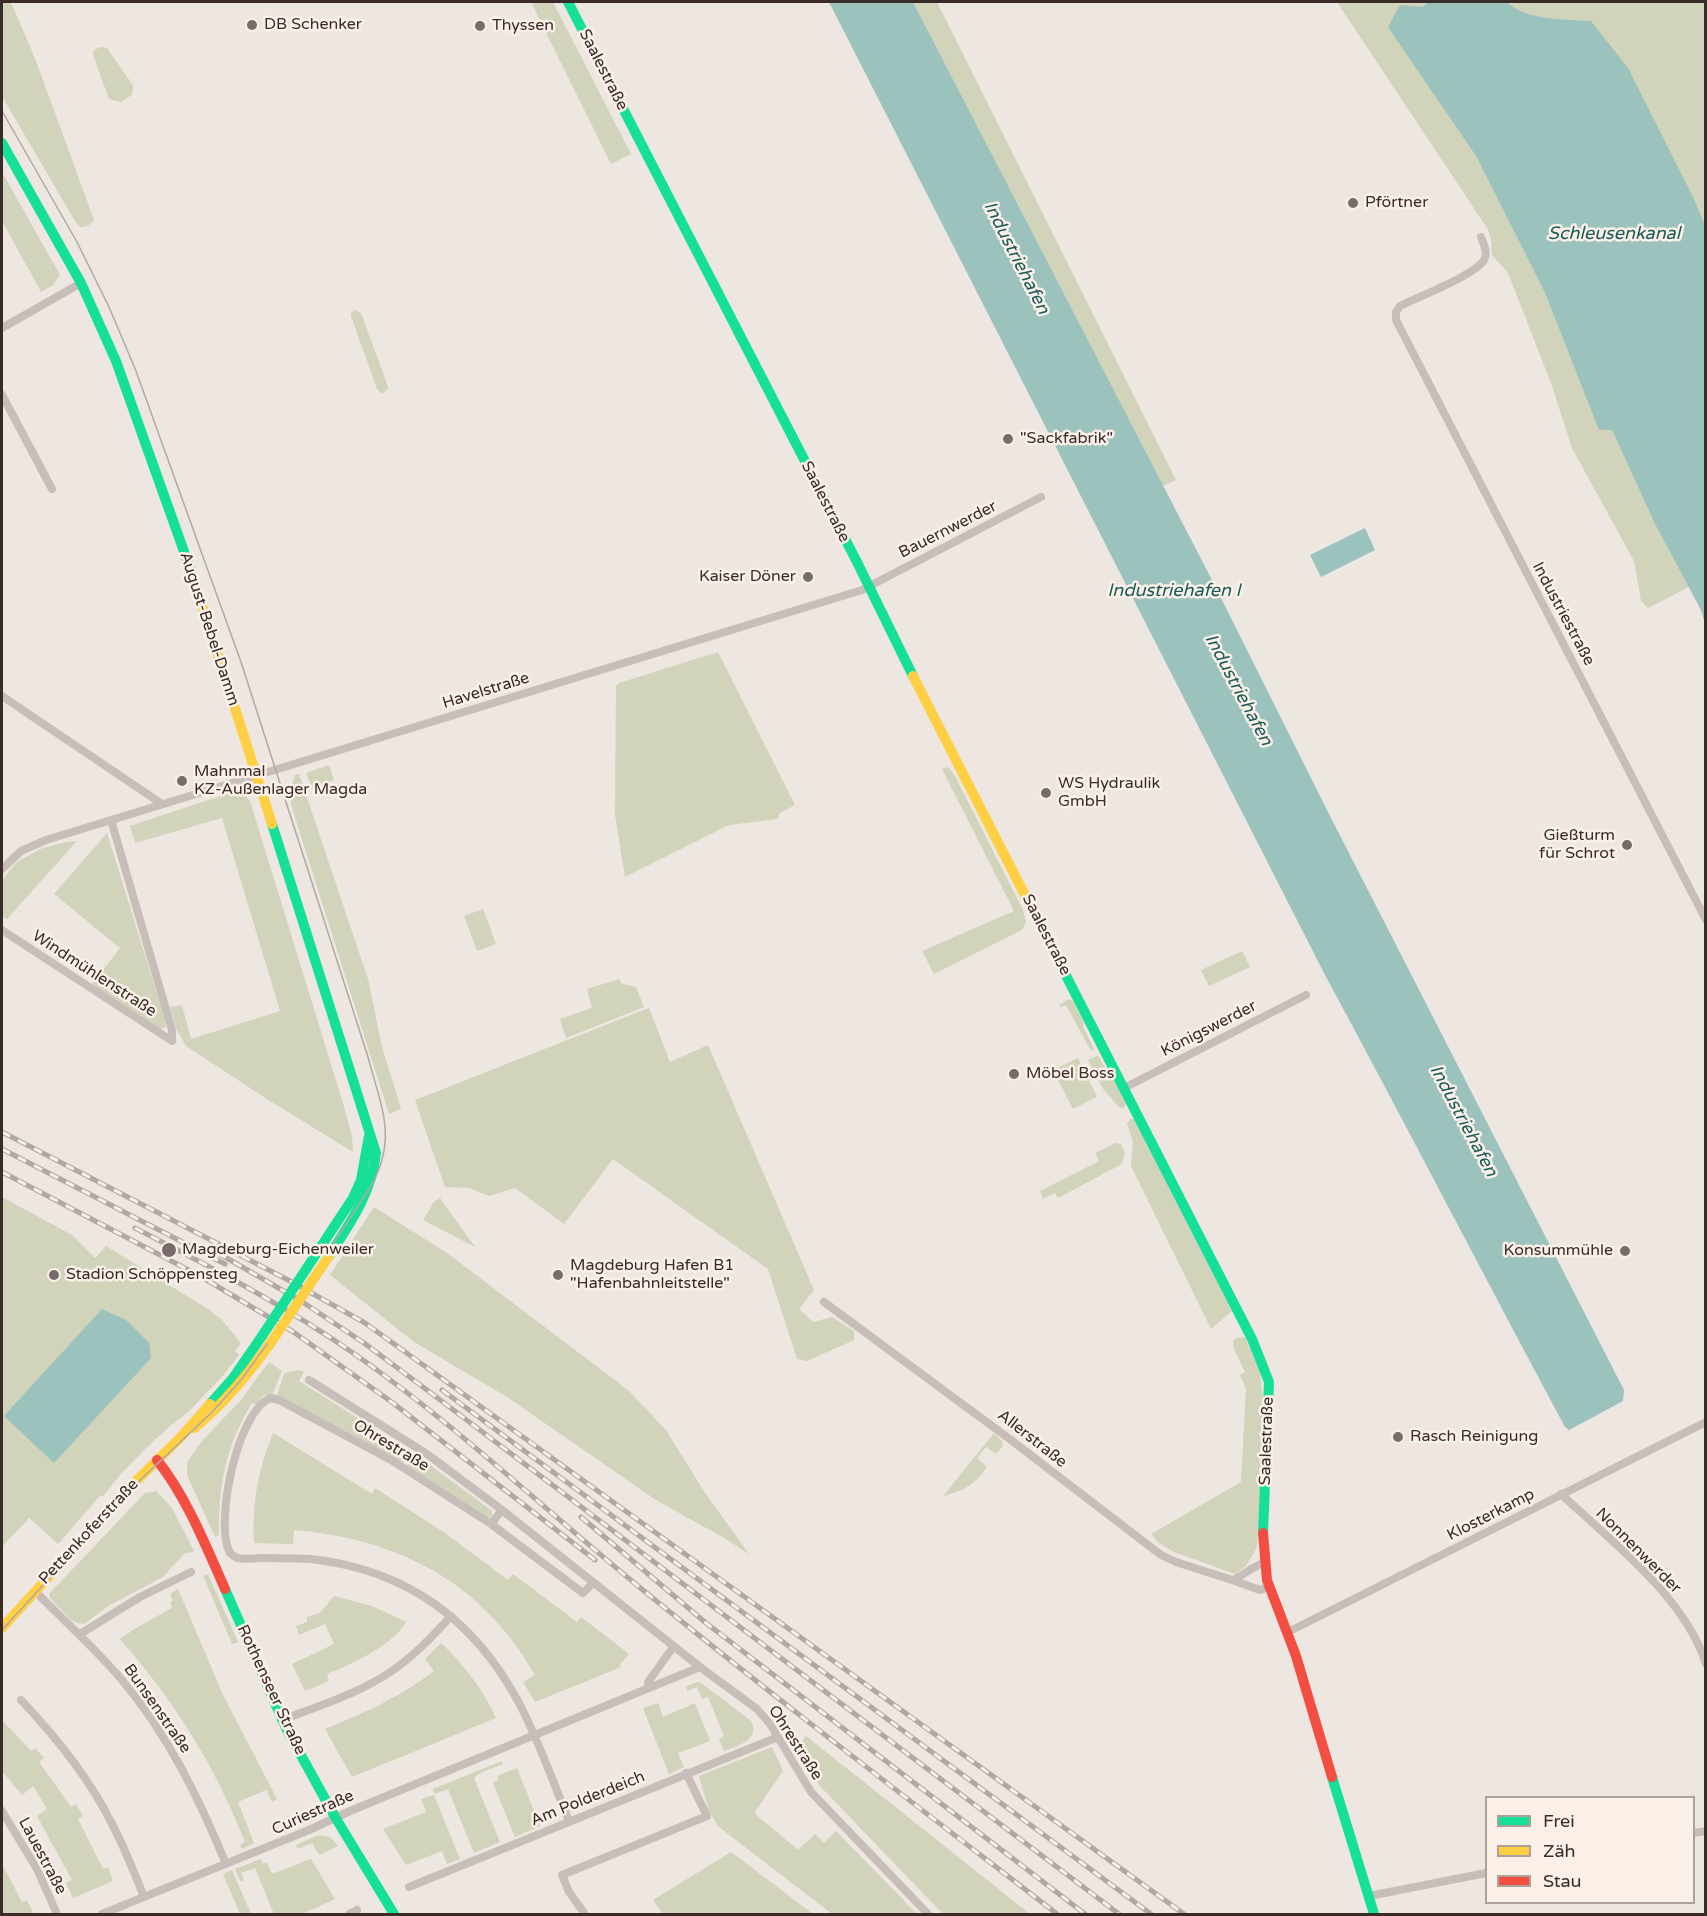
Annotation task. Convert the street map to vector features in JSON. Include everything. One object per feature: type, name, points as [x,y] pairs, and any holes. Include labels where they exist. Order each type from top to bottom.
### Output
[{"type":"main road","name":"Saalestraße","points":[[568,2],[1252,1339],[1269,1382],[1263,1542],[1269,1587],[1288,1632],[1374,1914]]},
{"type":"main road","name":"August-Bebel-Damm","points":[[2,143],[81,283],[116,361],[204,609],[376,1153],[366,1183]]},
{"type":"main road","name":"Pettenkoferstraße","points":[[2,1628],[157,1460],[227,1400],[249,1373],[267,1338],[362,1205],[366,1183]]},
{"type":"main road","name":"Rothenseer Straße","points":[[157,1460],[170,1476],[207,1548],[282,1720],[335,1817],[394,1914]]},
{"type":"street","name":"Industriestraße","points":[[1481,237],[1486,252],[1481,263],[1461,277],[1400,306],[1396,312],[1396,320],[1706,920]]},
{"type":"street","points":[[2,328],[81,283]]},
{"type":"street","points":[[2,395],[52,489]]},
{"type":"street","name":"Bauernwerder","points":[[868,587],[1041,497]]},
{"type":"street","name":"Havelstraße","points":[[2,869],[16,854],[30,846],[868,587]]},
{"type":"street","points":[[2,696],[162,804]]},
{"type":"street","name":"Windmühlenstraße","points":[[2,930],[172,1041],[172,1030],[111,820]]},
{"type":"street","name":"Königswerder","points":[[1124,1088],[1306,995]]},
{"type":"street","name":"Allerstraße","points":[[824,1302],[1011,1440],[1156,1552],[1176,1562],[1260,1590],[1269,1587]]},
{"type":"street","name":"Ohrestraße","points":[[309,1380],[427,1454],[765,1716],[811,1792],[928,1914]]},
{"type":"street","name":"Ohrestraße","points":[[451,1616],[422,1594],[381,1577],[343,1566],[311,1560],[238,1558],[229,1552],[226,1541],[227,1495],[236,1454],[255,1412],[265,1401],[273,1398],[390,1460],[491,1524],[583,1593],[593,1583]]},
{"type":"street","name":"Klosterkamp","points":[[1288,1632],[1706,1422]]},
{"type":"street","name":"Nonnenwerder","points":[[1561,1494],[1665,1594],[1695,1638],[1706,1664]]},
{"type":"street","points":[[491,1524],[502,1510]]},
{"type":"street","points":[[1232,1580],[1246,1574],[1258,1564],[1265,1563]]},
{"type":"street","points":[[80,1634],[140,1597],[191,1572]]},
{"type":"street","name":"Bunsenstraße","points":[[34,1591],[80,1634],[126,1686],[167,1743],[200,1803],[226,1864]]},
{"type":"street","points":[[282,1720],[381,1678],[418,1651],[451,1616],[493,1660],[519,1703],[569,1821]]},
{"type":"street","points":[[648,1688],[648,1682],[674,1646]]},
{"type":"street","name":"Curiestraße","points":[[102,1914],[700,1666]]},
{"type":"street","points":[[21,1700],[61,1745],[88,1783],[118,1836],[144,1897]]},
{"type":"street","name":"Am Polderdeich","points":[[409,1887],[778,1737]]},
{"type":"street","points":[[585,1914],[562,1875],[706,1816],[686,1773]]},
{"type":"street","name":"Lauestraße","points":[[2,1811],[33,1861],[57,1914]]},
{"type":"street","points":[[1369,1896],[1485,1873]]},
{"type":"green space","points":[[2,2],[10,2],[36,61],[94,220],[86,226],[80,227],[75,221],[3,98]]},
{"type":"green space","points":[[531,2],[553,2],[631,154],[611,164]]},
{"type":"green space","points":[[913,2],[937,2],[1176,480],[1163,486]]},
{"type":"green space","points":[[1337,2],[1429,2],[1422,7],[1435,95],[1476,156],[1545,293],[1599,429],[1612,430],[1655,524],[1689,587],[1648,608],[1641,601],[1634,561],[1572,448],[1551,383],[1508,273],[1492,255],[1491,238],[1487,228]]},
{"type":"green space","points":[[1507,2],[1705,2],[1705,228],[1695,201],[1591,21],[1536,16],[1525,13]]},
{"type":"green space","points":[[101,47],[107,48],[133,86],[132,95],[120,102],[109,99],[93,55],[94,50]]},
{"type":"green space","points":[[2,172],[60,275],[53,285],[41,292],[2,221]]},
{"type":"green space","points":[[355,310],[361,313],[387,384],[388,389],[382,394],[377,389],[351,316]]},
{"type":"green space","points":[[718,652],[795,805],[780,813],[777,819],[729,825],[625,877],[615,815],[616,686],[619,683]]},
{"type":"green space","points":[[329,765],[334,780],[312,788],[306,773]]},
{"type":"green space","points":[[948,767],[955,776],[1023,910],[1026,922],[1022,930],[934,974],[922,951],[1014,911],[942,769]]},
{"type":"green space","points":[[299,774],[368,979],[382,1047],[401,1109],[389,1114],[292,808],[289,794],[295,775]]},
{"type":"green space","points":[[233,792],[243,793],[250,801],[342,1100],[352,1136],[353,1152],[186,1046],[176,1028],[170,1007],[182,1005],[191,1039],[280,1011],[222,818],[135,843],[130,826]]},
{"type":"green space","points":[[107,833],[167,1026],[159,1030],[92,984],[120,948],[54,894]]},
{"type":"green space","points":[[77,841],[7,919],[2,916],[2,880],[17,862],[40,849]]},
{"type":"green space","points":[[483,909],[496,944],[477,951],[464,916]]},
{"type":"green space","points":[[1242,951],[1250,967],[1209,986],[1201,970]]},
{"type":"green space","points":[[619,979],[622,984],[636,987],[644,1007],[566,1038],[560,1019],[592,1008],[587,989]]},
{"type":"green space","points":[[1069,999],[1073,1001],[1084,1023],[1083,1026],[1094,1049],[1091,1051],[1066,1005],[1061,1007],[1059,1005]]},
{"type":"green space","points":[[649,1008],[670,1062],[708,1045],[814,1290],[799,1309],[813,1322],[832,1317],[854,1331],[854,1340],[807,1361],[797,1359],[768,1269],[613,1159],[564,1224],[515,1188],[489,1196],[469,1188],[445,1187],[415,1100]]},
{"type":"green space","points":[[1098,1056],[1126,1104],[1124,1108],[1120,1108],[1103,1089],[1088,1060]]},
{"type":"green space","points":[[1078,1058],[1097,1097],[1073,1109],[1053,1070]]},
{"type":"green space","points":[[1130,1119],[1134,1119],[1232,1311],[1211,1329],[1131,1166],[1133,1141],[1127,1124]]},
{"type":"green space","points":[[1116,1143],[1123,1147],[1124,1158],[1120,1165],[1058,1198],[1055,1193],[1043,1199],[1040,1191],[1099,1161],[1095,1153]]},
{"type":"green space","points":[[2,1197],[72,1235],[95,1258],[106,1246],[208,1309],[221,1319],[241,1343],[235,1351],[239,1355],[221,1378],[188,1412],[145,1449],[58,1544],[29,1518],[2,1547]]},
{"type":"green space","points":[[440,1198],[475,1247],[423,1220],[434,1202]]},
{"type":"green space","points":[[374,1207],[447,1253],[628,1390],[666,1430],[705,1493],[749,1554],[656,1500],[507,1397],[414,1342],[330,1275]]},
{"type":"green space","points":[[1245,1337],[1260,1373],[1264,1408],[1257,1547],[1246,1566],[1235,1574],[1174,1552],[1159,1543],[1151,1534],[1241,1482],[1246,1388],[1240,1375],[1245,1372],[1234,1349],[1233,1341],[1236,1338]]},
{"type":"green space","points":[[269,1362],[282,1371],[272,1395],[263,1396],[256,1405],[252,1403],[236,1434],[225,1467],[220,1500],[219,1535],[215,1537],[187,1475],[187,1462],[202,1441],[240,1401]]},
{"type":"green space","points":[[300,1370],[304,1372],[299,1381],[411,1452],[403,1464],[277,1396],[284,1373]]},
{"type":"green space","points":[[273,1433],[372,1494],[375,1488],[445,1533],[508,1580],[513,1574],[577,1622],[581,1617],[629,1654],[620,1664],[621,1667],[535,1702],[523,1682],[535,1675],[514,1642],[490,1614],[434,1571],[402,1555],[368,1543],[332,1535],[294,1530],[293,1544],[254,1543],[257,1487],[263,1460]]},
{"type":"green space","points":[[994,1433],[1002,1441],[1003,1446],[996,1454],[986,1447],[977,1458],[987,1467],[973,1483],[944,1496],[944,1495]]},
{"type":"green space","points":[[414,1453],[492,1511],[492,1516],[488,1518],[406,1466]]},
{"type":"green space","points":[[156,1491],[172,1508],[194,1551],[184,1554],[163,1577],[108,1606],[84,1624],[71,1620],[50,1598],[49,1594],[145,1493]]},
{"type":"green space","points":[[208,1574],[238,1642],[232,1644],[203,1576]]},
{"type":"green space","points":[[178,1589],[223,1695],[277,1799],[272,1802],[266,1790],[238,1802],[254,1843],[242,1849],[240,1845],[245,1842],[233,1813],[192,1735],[158,1686],[120,1639],[172,1608],[170,1602],[173,1601],[170,1594]]},
{"type":"green space","points":[[334,1596],[372,1606],[406,1622],[400,1631],[381,1646],[327,1674],[329,1681],[305,1691],[292,1664],[334,1644],[325,1624],[299,1635],[296,1626],[307,1622],[307,1617],[320,1613]]},
{"type":"green space","points":[[441,1643],[472,1678],[496,1718],[352,1777],[325,1729],[395,1697],[434,1671],[425,1659]]},
{"type":"green space","points":[[697,1682],[751,1721],[753,1733],[750,1738],[724,1751],[719,1739],[724,1736],[708,1697],[702,1699],[697,1687],[687,1691],[686,1686]]},
{"type":"green space","points":[[658,1703],[663,1717],[695,1703],[710,1741],[678,1753],[684,1767],[669,1774],[643,1708]]},
{"type":"green space","points":[[2,1720],[31,1751],[35,1748],[44,1758],[39,1762],[71,1807],[76,1804],[83,1816],[78,1819],[103,1869],[108,1867],[113,1881],[73,1898],[66,1883],[72,1880],[37,1816],[47,1809],[33,1786],[22,1795],[2,1771]]},
{"type":"green space","points":[[806,1736],[1030,1914],[943,1914],[819,1785],[796,1749]]},
{"type":"green space","points":[[772,1747],[783,1771],[754,1813],[798,1850],[815,1834],[824,1843],[836,1831],[917,1914],[832,1914],[719,1827],[709,1811],[699,1776]]},
{"type":"green space","points":[[502,1761],[503,1764],[480,1773],[474,1778],[500,1842],[474,1853],[448,1789],[435,1794],[433,1789]]},
{"type":"green space","points":[[517,1768],[540,1826],[515,1837],[493,1783],[499,1780],[497,1776]]},
{"type":"green space","points":[[434,1795],[460,1859],[447,1864],[442,1851],[406,1865],[383,1829],[426,1812],[421,1799]]},
{"type":"green space","points":[[318,1835],[330,1837],[338,1846],[319,1855],[312,1843],[298,1849],[296,1845]]},
{"type":"green space","points":[[731,1852],[813,1914],[663,1914],[653,1900]]},
{"type":"green space","points":[[261,1859],[263,1864],[267,1862],[272,1874],[311,1859],[335,1899],[302,1914],[274,1914],[255,1868],[241,1873],[244,1880],[241,1882],[235,1869]]},
{"type":"green space","points":[[2,1864],[22,1902],[27,1900],[33,1913],[2,1914]]},
{"type":"green space","points":[[232,1870],[251,1914],[240,1914],[223,1874]]},
{"type":"water","name":"Industriehafen I","points":[[829,2],[913,2],[1213,582],[1330,816],[1624,1390],[1623,1401],[1569,1430],[1565,1427],[1324,973]]},
{"type":"water","name":"Schleusenkanal","points":[[1429,2],[1507,2],[1525,13],[1536,16],[1591,21],[1628,68],[1695,201],[1706,228],[1705,624],[1701,610],[1655,524],[1612,430],[1599,430],[1545,293],[1476,156],[1388,27],[1400,5],[1422,7]]},
{"type":"water","points":[[1365,528],[1375,550],[1321,577],[1310,555]]},
{"type":"water","points":[[102,1309],[126,1320],[149,1343],[151,1358],[54,1463],[4,1416]]},
{"type":"tram line","points":[[2,111],[77,242],[109,307],[136,371],[241,662],[368,1057],[385,1122],[384,1153],[371,1186],[270,1340],[241,1380],[212,1412],[135,1485],[2,1630]]},
{"type":"railway","points":[[2,1132],[292,1282],[365,1323],[1184,1914]]},
{"type":"railway","points":[[2,1149],[225,1264]]},
{"type":"railway","points":[[2,1172],[200,1276],[292,1331],[393,1403],[595,1560]]},
{"type":"railway","points":[[135,1228],[220,1272],[275,1304],[330,1337],[393,1382],[690,1628],[1057,1914]]},
{"type":"railway","points":[[218,1253],[301,1301],[364,1343],[1119,1914]]},
{"type":"railway","points":[[442,1390],[1151,1914]]},
{"type":"railway","points":[[581,1517],[706,1623],[1085,1914]]},
{"type":"traffic: fast","points":[[568,2],[857,562],[913,676]]},
{"type":"traffic: fast","points":[[2,143],[81,283],[116,361],[191,571]]},
{"type":"traffic: fast","points":[[272,824],[376,1153],[374,1168],[365,1194],[329,1256]]},
{"type":"traffic: fast","points":[[1056,956],[1252,1339],[1269,1382],[1263,1533]]},
{"type":"traffic: fast","points":[[361,1180],[369,1136]]},
{"type":"traffic: fast","points":[[262,1336],[353,1198],[361,1180]]},
{"type":"traffic: fast","points":[[210,1404],[233,1378],[262,1336]]},
{"type":"traffic: fast","points":[[225,1589],[286,1728],[335,1817],[394,1914]]},
{"type":"traffic: fast","points":[[1332,1777],[1374,1914]]},
{"type":"traffic: slow","points":[[191,571],[272,824]]},
{"type":"traffic: slow","points":[[913,676],[1056,956]]},
{"type":"traffic: slow","points":[[272,1341],[329,1256]]},
{"type":"traffic: slow","points":[[194,1428],[236,1387],[272,1341]]},
{"type":"traffic: slow","points":[[2,1628],[134,1483],[179,1439],[210,1404]]},
{"type":"traffic: jam","points":[[157,1460],[186,1505],[225,1589]]},
{"type":"traffic: jam","points":[[1263,1533],[1267,1580],[1296,1656],[1332,1777]]},
{"type":"place","name":"DB Schenker","points":[[252,25]]},
{"type":"place","name":"Thyssen","points":[[480,26]]},
{"type":"place","name":"Pförtner","points":[[1353,203]]},
{"type":"place","name":"\"Sackfabrik\"","points":[[1008,439]]},
{"type":"place","name":"Kaiser Döner","points":[[808,577]]},
{"type":"place","name":"Mahnmal KZ-Außenlager Magda","points":[[182,781]]},
{"type":"place","name":"WS Hydraulik GmbH","points":[[1046,793]]},
{"type":"place","name":"Gießturm für Schrot","points":[[1627,845]]},
{"type":"place","name":"Möbel Boss","points":[[1014,1074]]},
{"type":"place","name":"Magdeburg-Eichenweiler","points":[[169,1250]]},
{"type":"place","name":"Konsummühle","points":[[1625,1251]]},
{"type":"place","name":"Stadion Schöppensteg","points":[[54,1275]]},
{"type":"place","name":"Magdeburg Hafen B1 \"Hafenbahnleitstelle\"","points":[[558,1275]]},
{"type":"place","name":"Rasch Reinigung","points":[[1398,1437]]},
{"type":"water label","name":"Industriehafen","points":[[1016,258]]},
{"type":"water label","name":"Industriehafen","points":[[1238,690]]},
{"type":"water label","name":"Industriehafen","points":[[1463,1121]]}]
